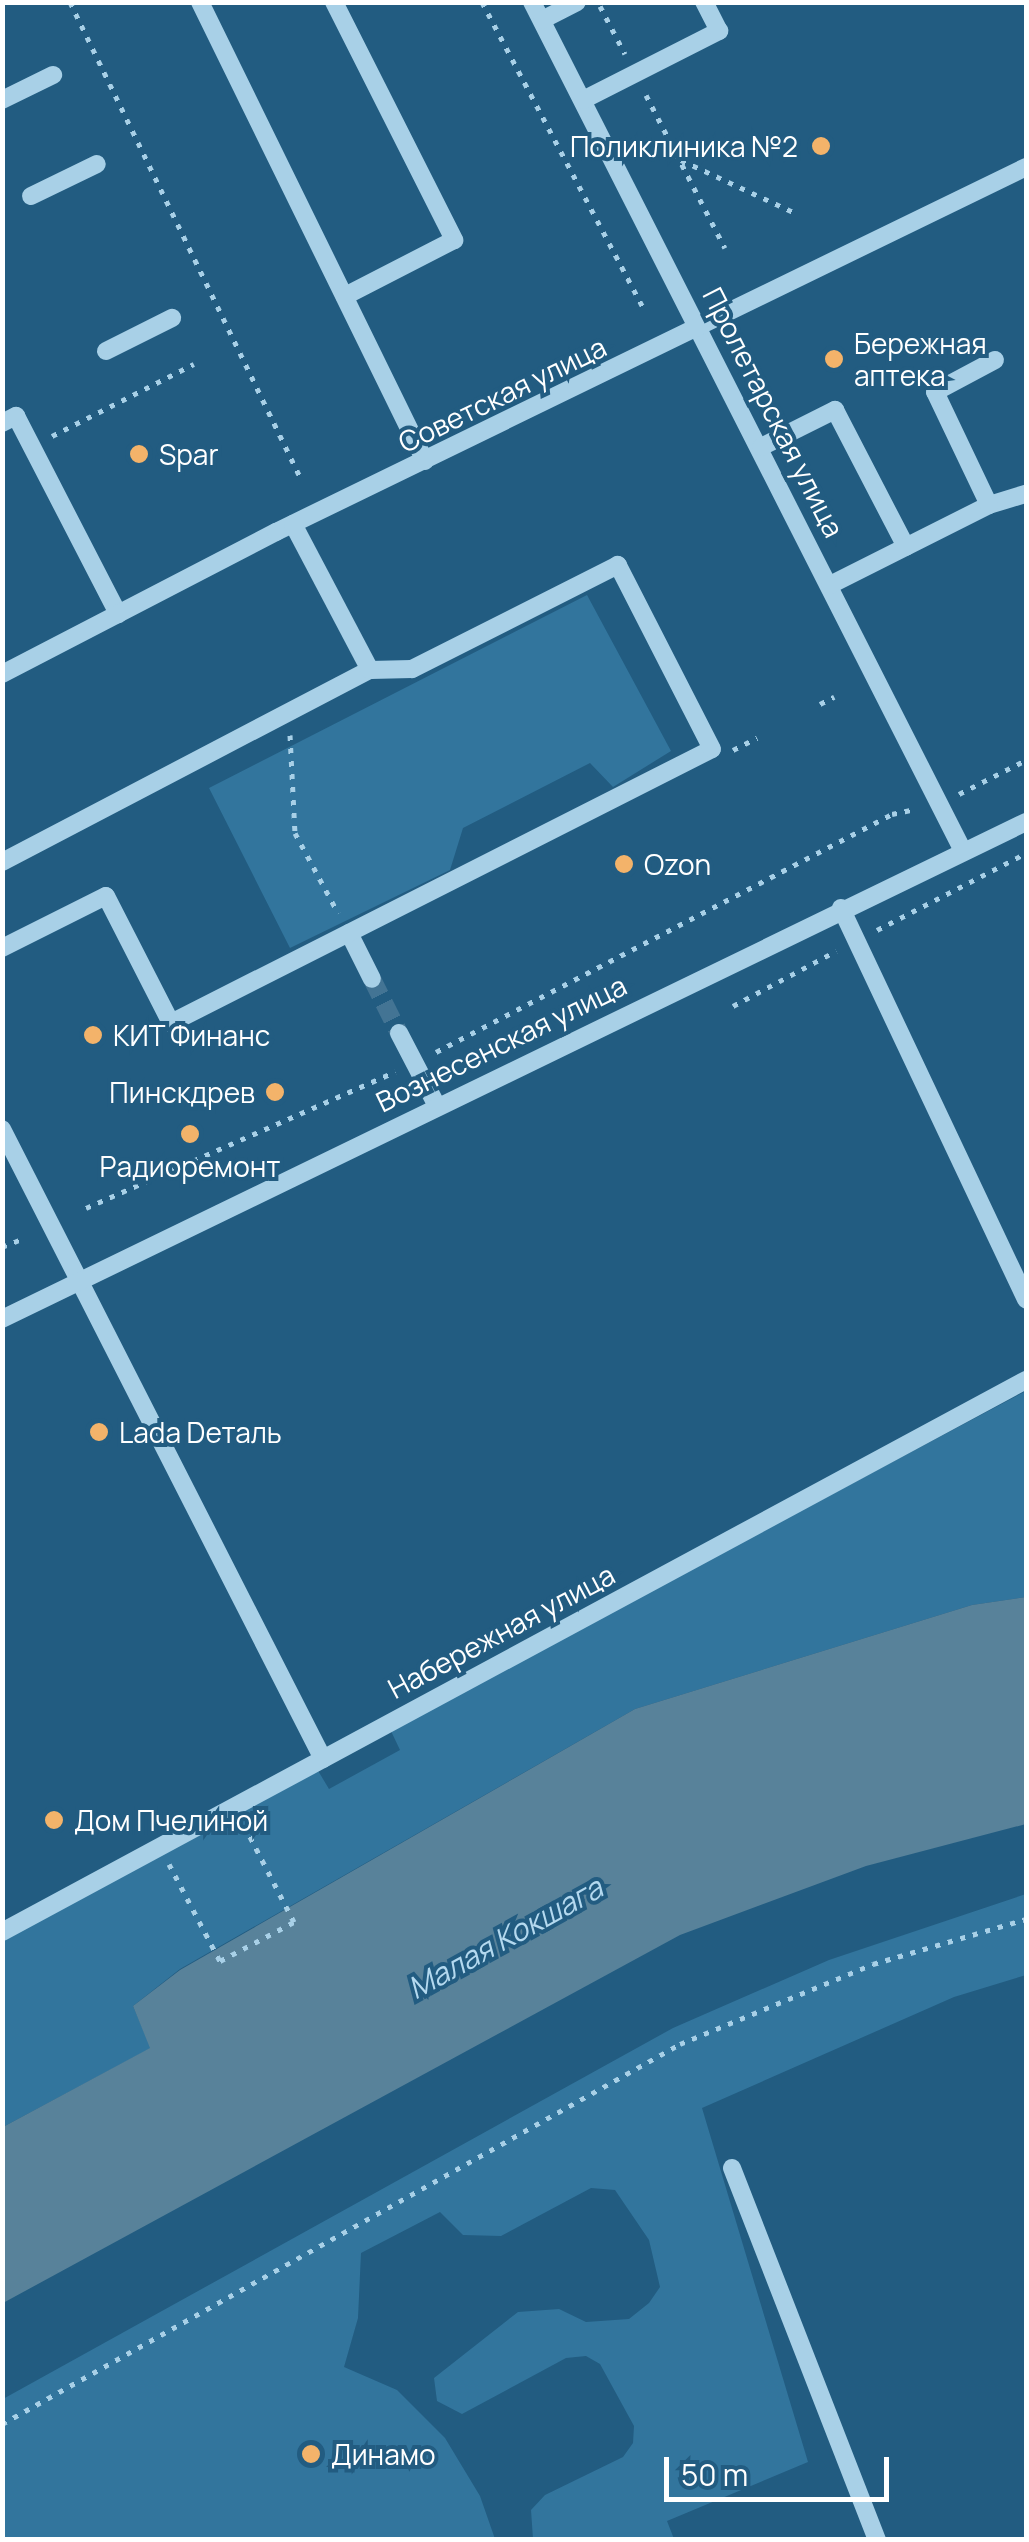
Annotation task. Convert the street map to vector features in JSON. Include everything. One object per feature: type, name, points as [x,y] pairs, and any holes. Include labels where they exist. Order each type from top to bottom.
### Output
[{"type":"street","points":[[200,2],[425,461]]},
{"type":"street","points":[[334,2],[454,240],[344,296]]},
{"type":"street","name":"Пролетарская улица","points":[[532,2],[702,329],[962,849]]},
{"type":"street","points":[[542,20],[577,2]]},
{"type":"street","points":[[583,100],[719,31],[704,2]]},
{"type":"street","points":[[2,100],[53,76]]},
{"type":"street","points":[[32,196],[96,164]]},
{"type":"street","name":"Советская улица","points":[[2,674],[293,524],[702,329],[1026,167]]},
{"type":"street","points":[[106,352],[172,318]]},
{"type":"street","points":[[989,505],[935,392],[994,360]]},
{"type":"street","points":[[761,446],[835,410],[906,547]]},
{"type":"street","points":[[2,423],[16,416],[118,614]]},
{"type":"street","points":[[830,585],[989,505],[1026,494]]},
{"type":"street","points":[[293,524],[370,670]]},
{"type":"street","points":[[2,862],[370,670],[412,669],[618,564],[712,749],[170,1024],[106,896],[2,948]]},
{"type":"street","name":"Вознесенская улица","points":[[2,1320],[962,849],[1026,822]]},
{"type":"street","points":[[842,908],[1026,1299]]},
{"type":"street","points":[[349,933],[372,979]]},
{"type":"street","points":[[399,1032],[436,1106]]},
{"type":"street","points":[[2,1129],[323,1758]]},
{"type":"street","name":"Набережная улица","points":[[2,1932],[1026,1380]]},
{"type":"street","points":[[732,2168],[876,2540]]},
{"type":"path","points":[[70,2],[300,477]]},
{"type":"path","points":[[482,2],[644,310]]},
{"type":"path","points":[[598,2],[724,248]]},
{"type":"path","points":[[678,159],[795,213]]},
{"type":"path","points":[[32,446],[194,364]]},
{"type":"path","points":[[820,704],[834,697]]},
{"type":"path","points":[[289,712],[294,833],[349,933]]},
{"type":"path","points":[[86,1208],[414,1064],[892,814],[940,804],[1026,760]]},
{"type":"path","points":[[2,1247],[22,1239]]},
{"type":"path","points":[[160,1847],[220,1961],[294,1922],[234,1807]]},
{"type":"path","points":[[2,2424],[680,2044],[873,1964],[1026,1919]]},
{"type":"shaded area","points":[[587,595],[671,751],[613,787],[590,763],[463,828],[450,870],[290,948],[209,788]]},
{"type":"shaded area","points":[[1026,1391],[1026,1597],[972,1605],[635,1709],[180,1969],[133,2006],[151,2048],[3,2127],[3,1941],[317,1769],[329,1789],[400,1750],[390,1729]]},
{"type":"shaded area","points":[[1026,1894],[1026,1975],[954,1997],[702,2108],[808,2462],[667,2521],[674,2539],[533,2539],[531,2510],[545,2495],[623,2457],[633,2443],[634,2426],[600,2364],[586,2356],[566,2358],[462,2414],[437,2401],[434,2378],[518,2312],[559,2309],[586,2322],[629,2319],[649,2303],[660,2287],[649,2240],[615,2190],[591,2188],[501,2236],[463,2235],[440,2212],[361,2253],[358,2318],[344,2367],[397,2390],[445,2438],[480,2496],[495,2539],[3,2539],[3,2399],[673,2028],[829,1960]]},
{"type":"water","name":"Малая Кокшага","points":[[1026,1597],[1026,1824],[866,1866],[680,1935],[3,2303],[3,2127],[150,2048],[133,2006],[180,1970],[635,1709],[972,1605]]},
{"type":"tunnel","points":[[372,979],[399,1033]]},
{"type":"place","name":"Поликлиника №2","points":[[821,146]]},
{"type":"place","name":"Бережная аптека","points":[[834,359]]},
{"type":"place","name":"Spar","points":[[139,454]]},
{"type":"place","name":"Ozon","points":[[624,864]]},
{"type":"place","name":"КИТ Финанс","points":[[93,1035]]},
{"type":"place","name":"Пинскдрев","points":[[275,1092]]},
{"type":"place","name":"Радиоремонт","points":[[190,1134]]},
{"type":"place","name":"Lada Dеталь","points":[[99,1432]]},
{"type":"place","name":"Дом Пчелиной","points":[[54,1820]]},
{"type":"place","name":"Динамо","points":[[311,2454]]}]
